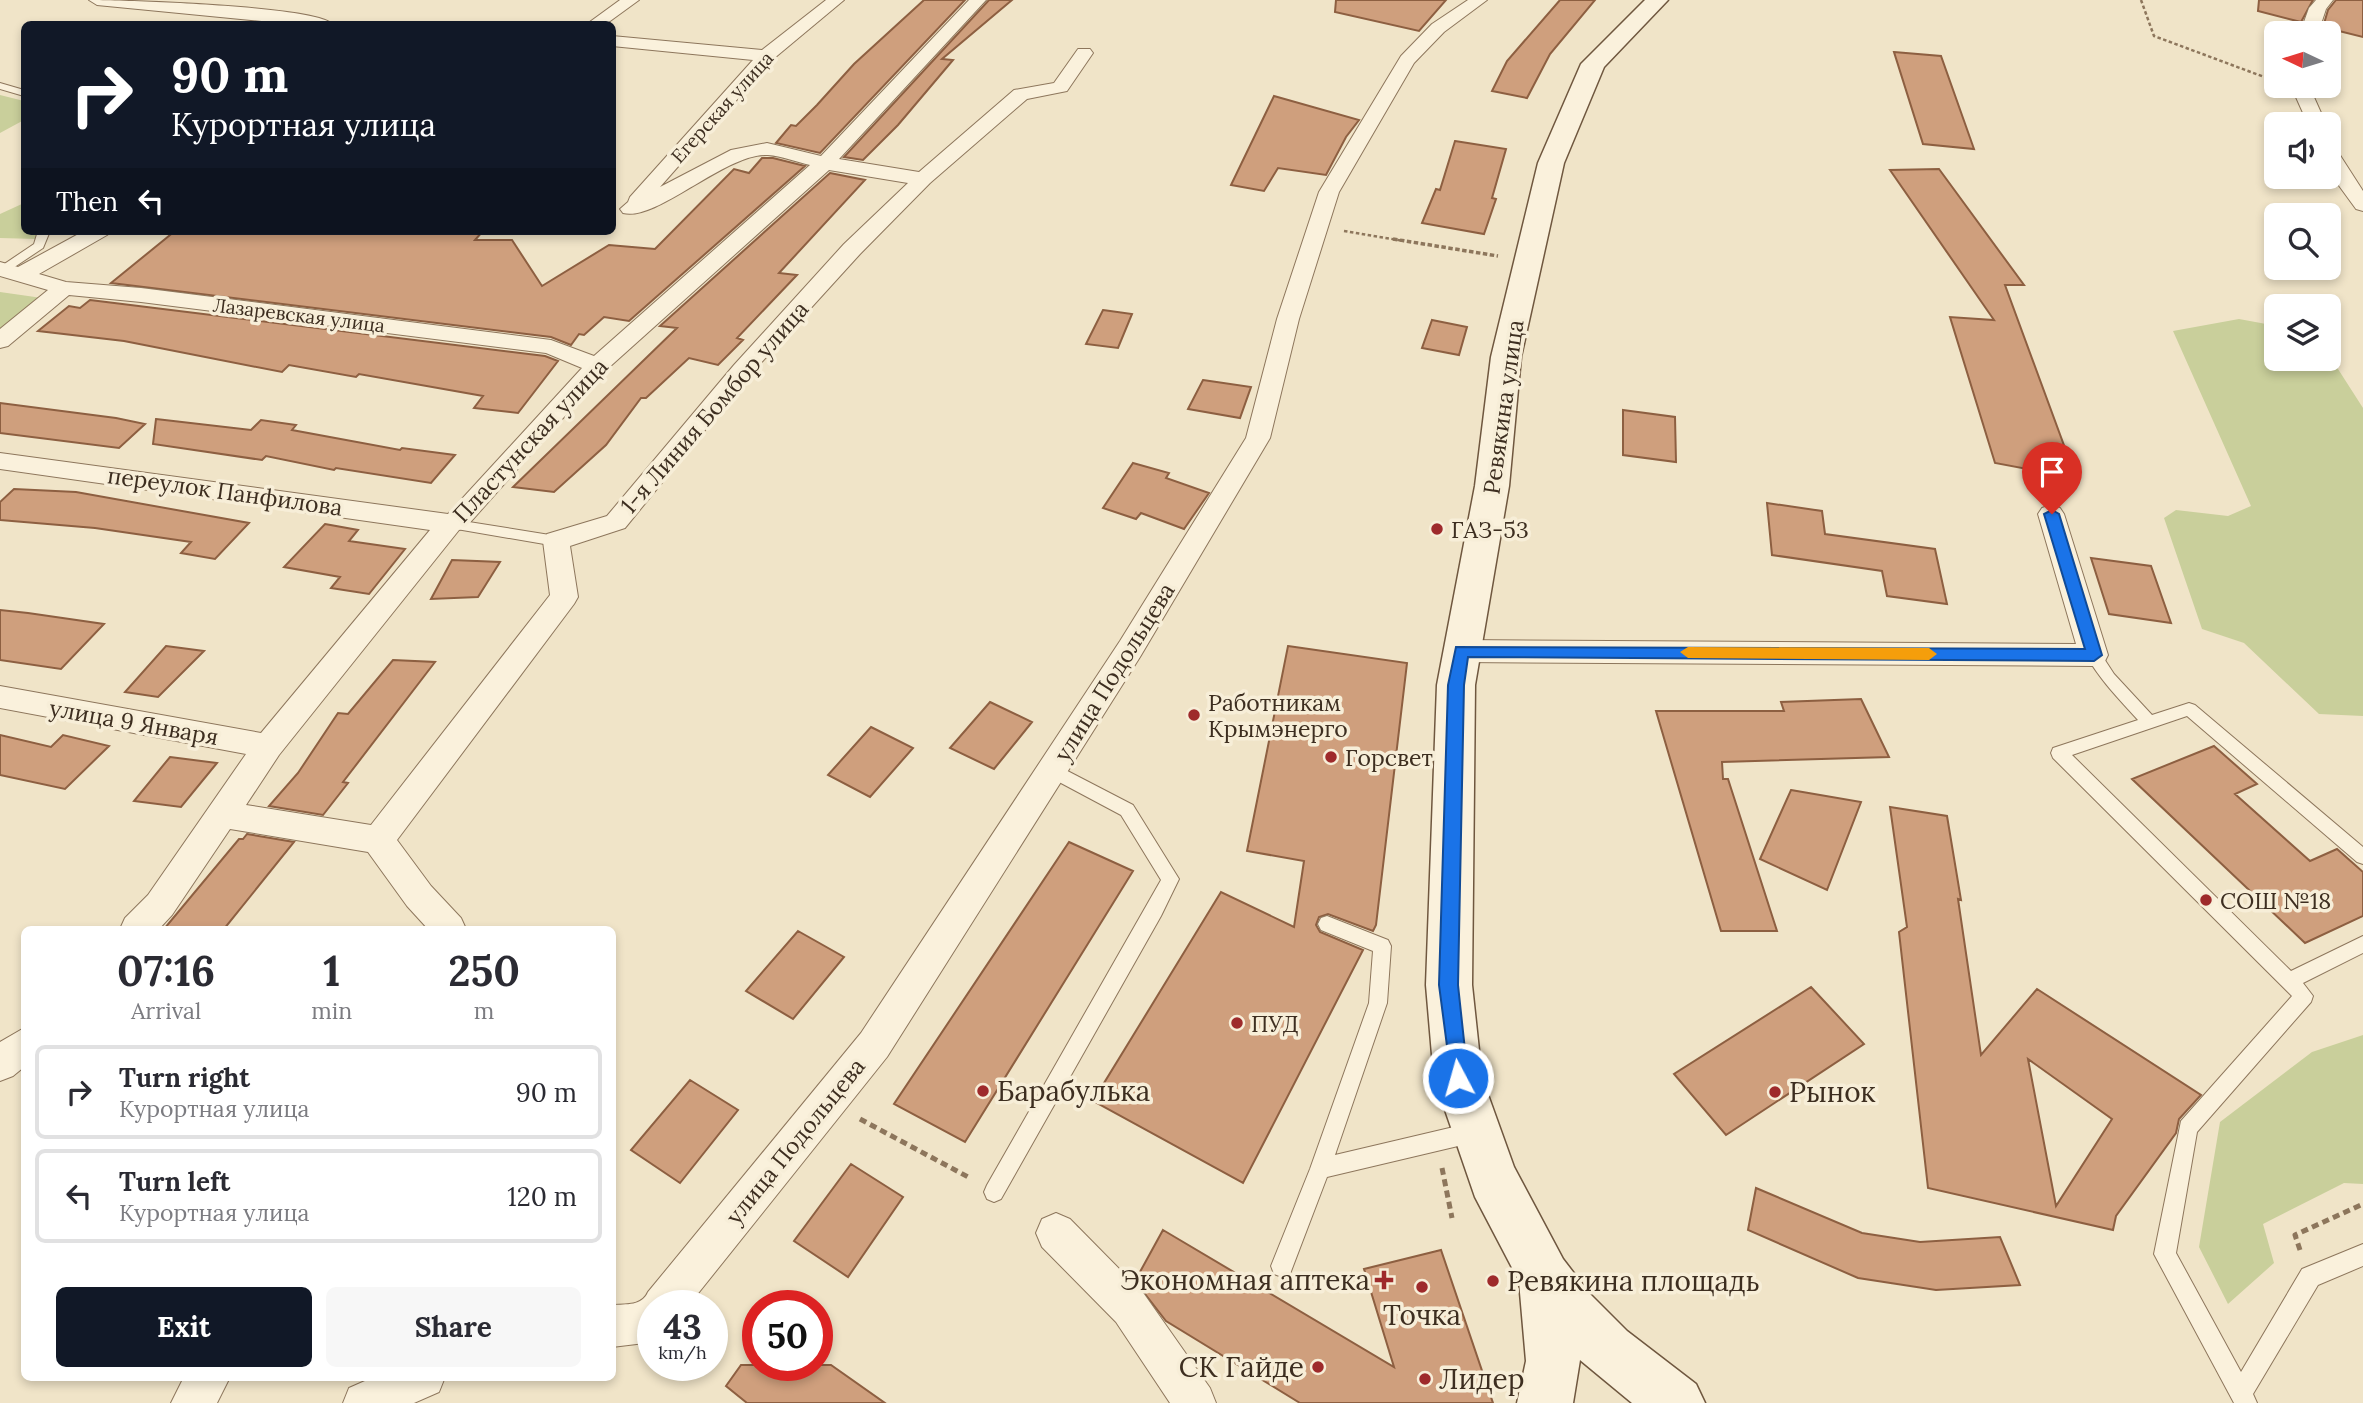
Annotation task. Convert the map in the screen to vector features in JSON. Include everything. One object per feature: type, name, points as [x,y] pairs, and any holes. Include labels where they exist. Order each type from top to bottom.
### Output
[{"type":"main road","name":"Ревякина улица","points":[[1657,0],[1593,64],[1551,163],[1506,357],[1492,486],[1456,685],[1449,985],[1458,1078],[1493,1179],[1545,1276],[1571,1313],[1608,1350],[1677,1403]]},
{"type":"main road","points":[[1545,1276],[1553,1360],[1545,1403]]},
{"type":"street","points":[[97,0],[303,21]]},
{"type":"street","points":[[600,21],[631,0]]},
{"type":"street","name":"Егерская улица","points":[[621,212],[766,56],[836,0]]},
{"type":"street","name":"Пластунская улица","points":[[140,926],[160,905],[268,746],[450,524],[457,522],[597,366],[825,163],[978,0]]},
{"type":"street","name":"улица Подольцева","points":[[675,1290],[874,1045],[1130,649],[1258,438],[1288,319],[1329,192],[1407,60],[1437,28],[1479,0]]},
{"type":"street","points":[[2313,21],[2318,8],[2325,0]]},
{"type":"street","points":[[616,41],[766,56]]},
{"type":"street","name":"1-я Линия Бомбор улица","points":[[556,541],[616,522],[742,370],[852,249],[923,179],[1021,94],[1060,87],[1084,53]]},
{"type":"street","points":[[621,212],[684,184],[731,156],[767,149],[825,163],[923,179]]},
{"type":"street","points":[[2341,174],[2363,205]]},
{"type":"street","points":[[8,271],[91,235]]},
{"type":"street","name":"Лазаревская улица","points":[[8,271],[64,288],[141,295],[551,347],[597,366]]},
{"type":"street","points":[[0,341],[64,288]]},
{"type":"street","name":"переулок Панфилова","points":[[0,461],[450,524]]},
{"type":"street","points":[[1462,651],[2094,655],[2052,514]]},
{"type":"street","points":[[378,840],[564,597],[556,541]]},
{"type":"street","name":"улица 9 Января","points":[[0,697],[268,746]]},
{"type":"street","points":[[222,814],[378,840],[419,895],[446,926]]},
{"type":"street","points":[[0,1039],[21,1043]]},
{"type":"street","points":[[0,1064],[21,1046]]},
{"type":"street","points":[[1056,1233],[1130,1308],[1195,1403]]},
{"type":"street","points":[[616,1326],[637,1324]]},
{"type":"street","points":[[192,1403],[206,1381]]},
{"type":"street","points":[[364,1403],[415,1381]]},
{"type":"lane","points":[[0,86],[21,92]]},
{"type":"lane","points":[[8,271],[39,246],[43,235]]},
{"type":"lane","points":[[450,524],[556,541]]},
{"type":"lane","points":[[2094,655],[2109,678],[2149,722]]},
{"type":"lane","points":[[2243,1399],[2165,1254],[2188,1128],[2304,996],[2059,753],[2189,709],[2363,857]]},
{"type":"lane","points":[[994,1192],[1155,910],[1170,879],[1127,810],[1052,770]]},
{"type":"lane","points":[[1282,1266],[1320,1169],[1378,1003],[1382,946],[1327,923]]},
{"type":"lane","points":[[2289,981],[2363,944]]},
{"type":"lane","points":[[1320,1169],[1477,1131]]},
{"type":"lane","points":[[2243,1399],[2310,1277],[2363,1255]]},
{"type":"path","points":[[2141,0],[2154,36],[2264,76]]},
{"type":"path","points":[[1318,226],[1503,257]]},
{"type":"path","points":[[827,1101],[994,1192]]},
{"type":"path","points":[[2295,1235],[2363,1204]]},
{"type":"green space","points":[[0,95],[21,100],[21,122],[0,133]]},
{"type":"green space","points":[[21,204],[21,235],[49,235],[36,239],[0,238],[0,214]]},
{"type":"green space","points":[[0,292],[56,300],[0,344]]},
{"type":"green space","points":[[2239,319],[2264,324],[2264,371],[2339,371],[2363,408],[2363,716],[2319,714],[2244,643],[2202,629],[2164,518],[2176,510],[2228,516],[2251,506],[2173,331]]},
{"type":"green space","points":[[2363,1035],[2363,1184],[2344,1183],[2263,1224],[2274,1263],[2228,1304],[2199,1247],[2220,1122],[2312,1052]]},
{"type":"building","points":[[924,0],[965,0],[820,153],[776,143],[791,125],[796,126],[817,105],[854,64]]},
{"type":"building","points":[[989,0],[1012,0],[942,59],[953,60],[898,125],[863,160],[844,157]]},
{"type":"building","points":[[1336,0],[1446,0],[1419,31],[1335,12]]},
{"type":"building","points":[[1560,0],[1595,0],[1550,54],[1527,98],[1492,91],[1507,61]]},
{"type":"building","points":[[2259,0],[2313,0],[2302,21],[2258,11]]},
{"type":"building","points":[[2336,0],[2363,0],[2363,37],[2342,32],[2342,21],[2325,21],[2328,10]]},
{"type":"building","points":[[1894,52],[1941,56],[1974,149],[1923,144]]},
{"type":"building","points":[[1274,96],[1359,120],[1346,137],[1326,175],[1278,168],[1264,191],[1231,185]]},
{"type":"building","points":[[1455,141],[1506,149],[1492,198],[1496,199],[1484,234],[1422,223],[1436,189],[1440,190]]},
{"type":"building","points":[[762,158],[805,166],[629,321],[604,317],[584,335],[579,334],[571,345],[551,337],[111,283],[170,235],[479,235],[475,240],[512,240],[542,286],[609,245],[655,249],[734,169],[749,173]]},
{"type":"building","points":[[1939,169],[2024,285],[2005,285],[2076,478],[1995,463],[1950,317],[1994,320],[1890,170]]},
{"type":"building","points":[[830,173],[865,180],[779,273],[797,275],[737,338],[743,340],[718,365],[689,358],[646,398],[641,398],[606,445],[554,492],[513,487],[677,328],[660,326]]},
{"type":"building","points":[[90,300],[545,356],[558,361],[518,413],[474,408],[483,396],[359,374],[356,377],[289,365],[282,372],[124,341],[38,331],[69,306],[80,308]]},
{"type":"building","points":[[1103,310],[1132,314],[1118,348],[1086,344]]},
{"type":"building","points":[[1432,320],[1467,327],[1459,355],[1422,348]]},
{"type":"building","points":[[1203,380],[1251,387],[1240,418],[1188,409]]},
{"type":"building","points":[[0,403],[145,424],[119,448],[0,433]]},
{"type":"building","points":[[1623,410],[1675,417],[1676,462],[1623,455]]},
{"type":"building","points":[[156,419],[251,430],[261,420],[296,425],[292,430],[400,450],[402,448],[455,455],[431,483],[336,468],[334,470],[266,456],[262,460],[153,444]]},
{"type":"building","points":[[1133,463],[1169,473],[1166,478],[1209,493],[1184,529],[1141,513],[1136,519],[1103,508]]},
{"type":"building","points":[[14,489],[76,492],[249,523],[215,559],[181,553],[191,542],[95,528],[0,520],[0,502]]},
{"type":"building","points":[[1767,503],[1822,511],[1825,534],[1935,549],[1947,604],[1887,596],[1882,571],[1772,555]]},
{"type":"building","points":[[325,524],[358,530],[349,541],[405,549],[369,594],[331,588],[340,577],[284,567]]},
{"type":"building","points":[[2091,558],[2151,566],[2171,623],[2109,614]]},
{"type":"building","points":[[452,560],[500,562],[478,597],[431,599]]},
{"type":"building","points":[[0,610],[104,624],[61,669],[0,660]]},
{"type":"building","points":[[166,646],[204,651],[158,697],[125,692]]},
{"type":"building","points":[[1288,646],[1407,663],[1376,925],[1373,931],[1328,914],[1319,917],[1316,925],[1320,932],[1363,950],[1243,1183],[1093,1101],[1221,892],[1294,927],[1304,861],[1247,851]]},
{"type":"building","points":[[393,660],[435,662],[343,782],[348,783],[323,815],[269,806],[298,773],[338,713],[348,714]]},
{"type":"building","points":[[1861,699],[1889,757],[1722,762],[1723,779],[1728,779],[1777,931],[1721,931],[1656,711],[1784,711],[1781,702]]},
{"type":"building","points":[[990,702],[1032,722],[994,769],[950,748]]},
{"type":"building","points":[[871,727],[913,748],[870,797],[828,775]]},
{"type":"building","points":[[0,735],[51,747],[63,735],[109,746],[65,789],[0,775]]},
{"type":"building","name":"СОШ №18","points":[[2214,746],[2257,784],[2235,794],[2310,861],[2337,849],[2363,872],[2363,916],[2305,943],[2132,779]]},
{"type":"building","points":[[170,757],[217,763],[181,807],[134,801]]},
{"type":"building","points":[[1791,790],[1861,802],[1827,890],[1760,859]]},
{"type":"building","points":[[1890,807],[1947,816],[1981,1055],[2037,989],[2201,1095],[2179,1119],[2176,1133],[2116,1216],[2113,1230],[1928,1188],[1899,932],[1907,927]],"holes":[[[2028,1059],[2112,1119],[2056,1206]]]},
{"type":"building","points":[[247,834],[294,842],[226,926],[166,926],[239,839],[243,839]]},
{"type":"building","points":[[1069,842],[1133,871],[965,1142],[894,1104]]},
{"type":"building","points":[[798,931],[844,957],[793,1019],[746,991]]},
{"type":"building","points":[[1811,987],[1864,1044],[1726,1135],[1674,1074]]},
{"type":"building","points":[[690,1080],[738,1110],[680,1183],[631,1150]]},
{"type":"building","points":[[851,1164],[903,1197],[848,1277],[794,1241]]},
{"type":"building","points":[[1756,1188],[1862,1233],[1920,1242],[2000,1237],[2020,1285],[1936,1290],[1858,1278],[1748,1230]]},
{"type":"building","points":[[1163,1230],[1394,1367],[1364,1269],[1441,1250],[1493,1403],[1300,1403],[1166,1321],[1135,1281]]},
{"type":"building","points":[[741,1365],[742,1381],[833,1381],[833,1366],[885,1403],[747,1403],[726,1386]]},
{"type":"slow traffic","points":[[1688,652],[1929,654]]},
{"type":"place","name":"ГАЗ-53","points":[[1437,529]]},
{"type":"place","name":"Работникам Крымэнерго","points":[[1194,715]]},
{"type":"place","name":"Горсвет","points":[[1331,757]]},
{"type":"place","name":"СОШ №18","points":[[2206,900]]},
{"type":"place","name":"ПУД","points":[[1237,1023]]},
{"type":"place","name":"Барабулька","points":[[983,1091]]},
{"type":"place","name":"Рынок","points":[[1775,1092]]},
{"type":"place","name":"Экономная аптека","points":[[1384,1280]]},
{"type":"place","name":"Ревякина площадь","points":[[1493,1281]]},
{"type":"place","name":"Точка","points":[[1422,1287]]},
{"type":"place","name":"СК Гайде","points":[[1318,1367]]},
{"type":"place","name":"Лидер","points":[[1425,1379]]},
{"type":"route","points":[[1458,1078],[1449,985],[1456,685],[1462,651],[2094,655],[2052,514]]}]
